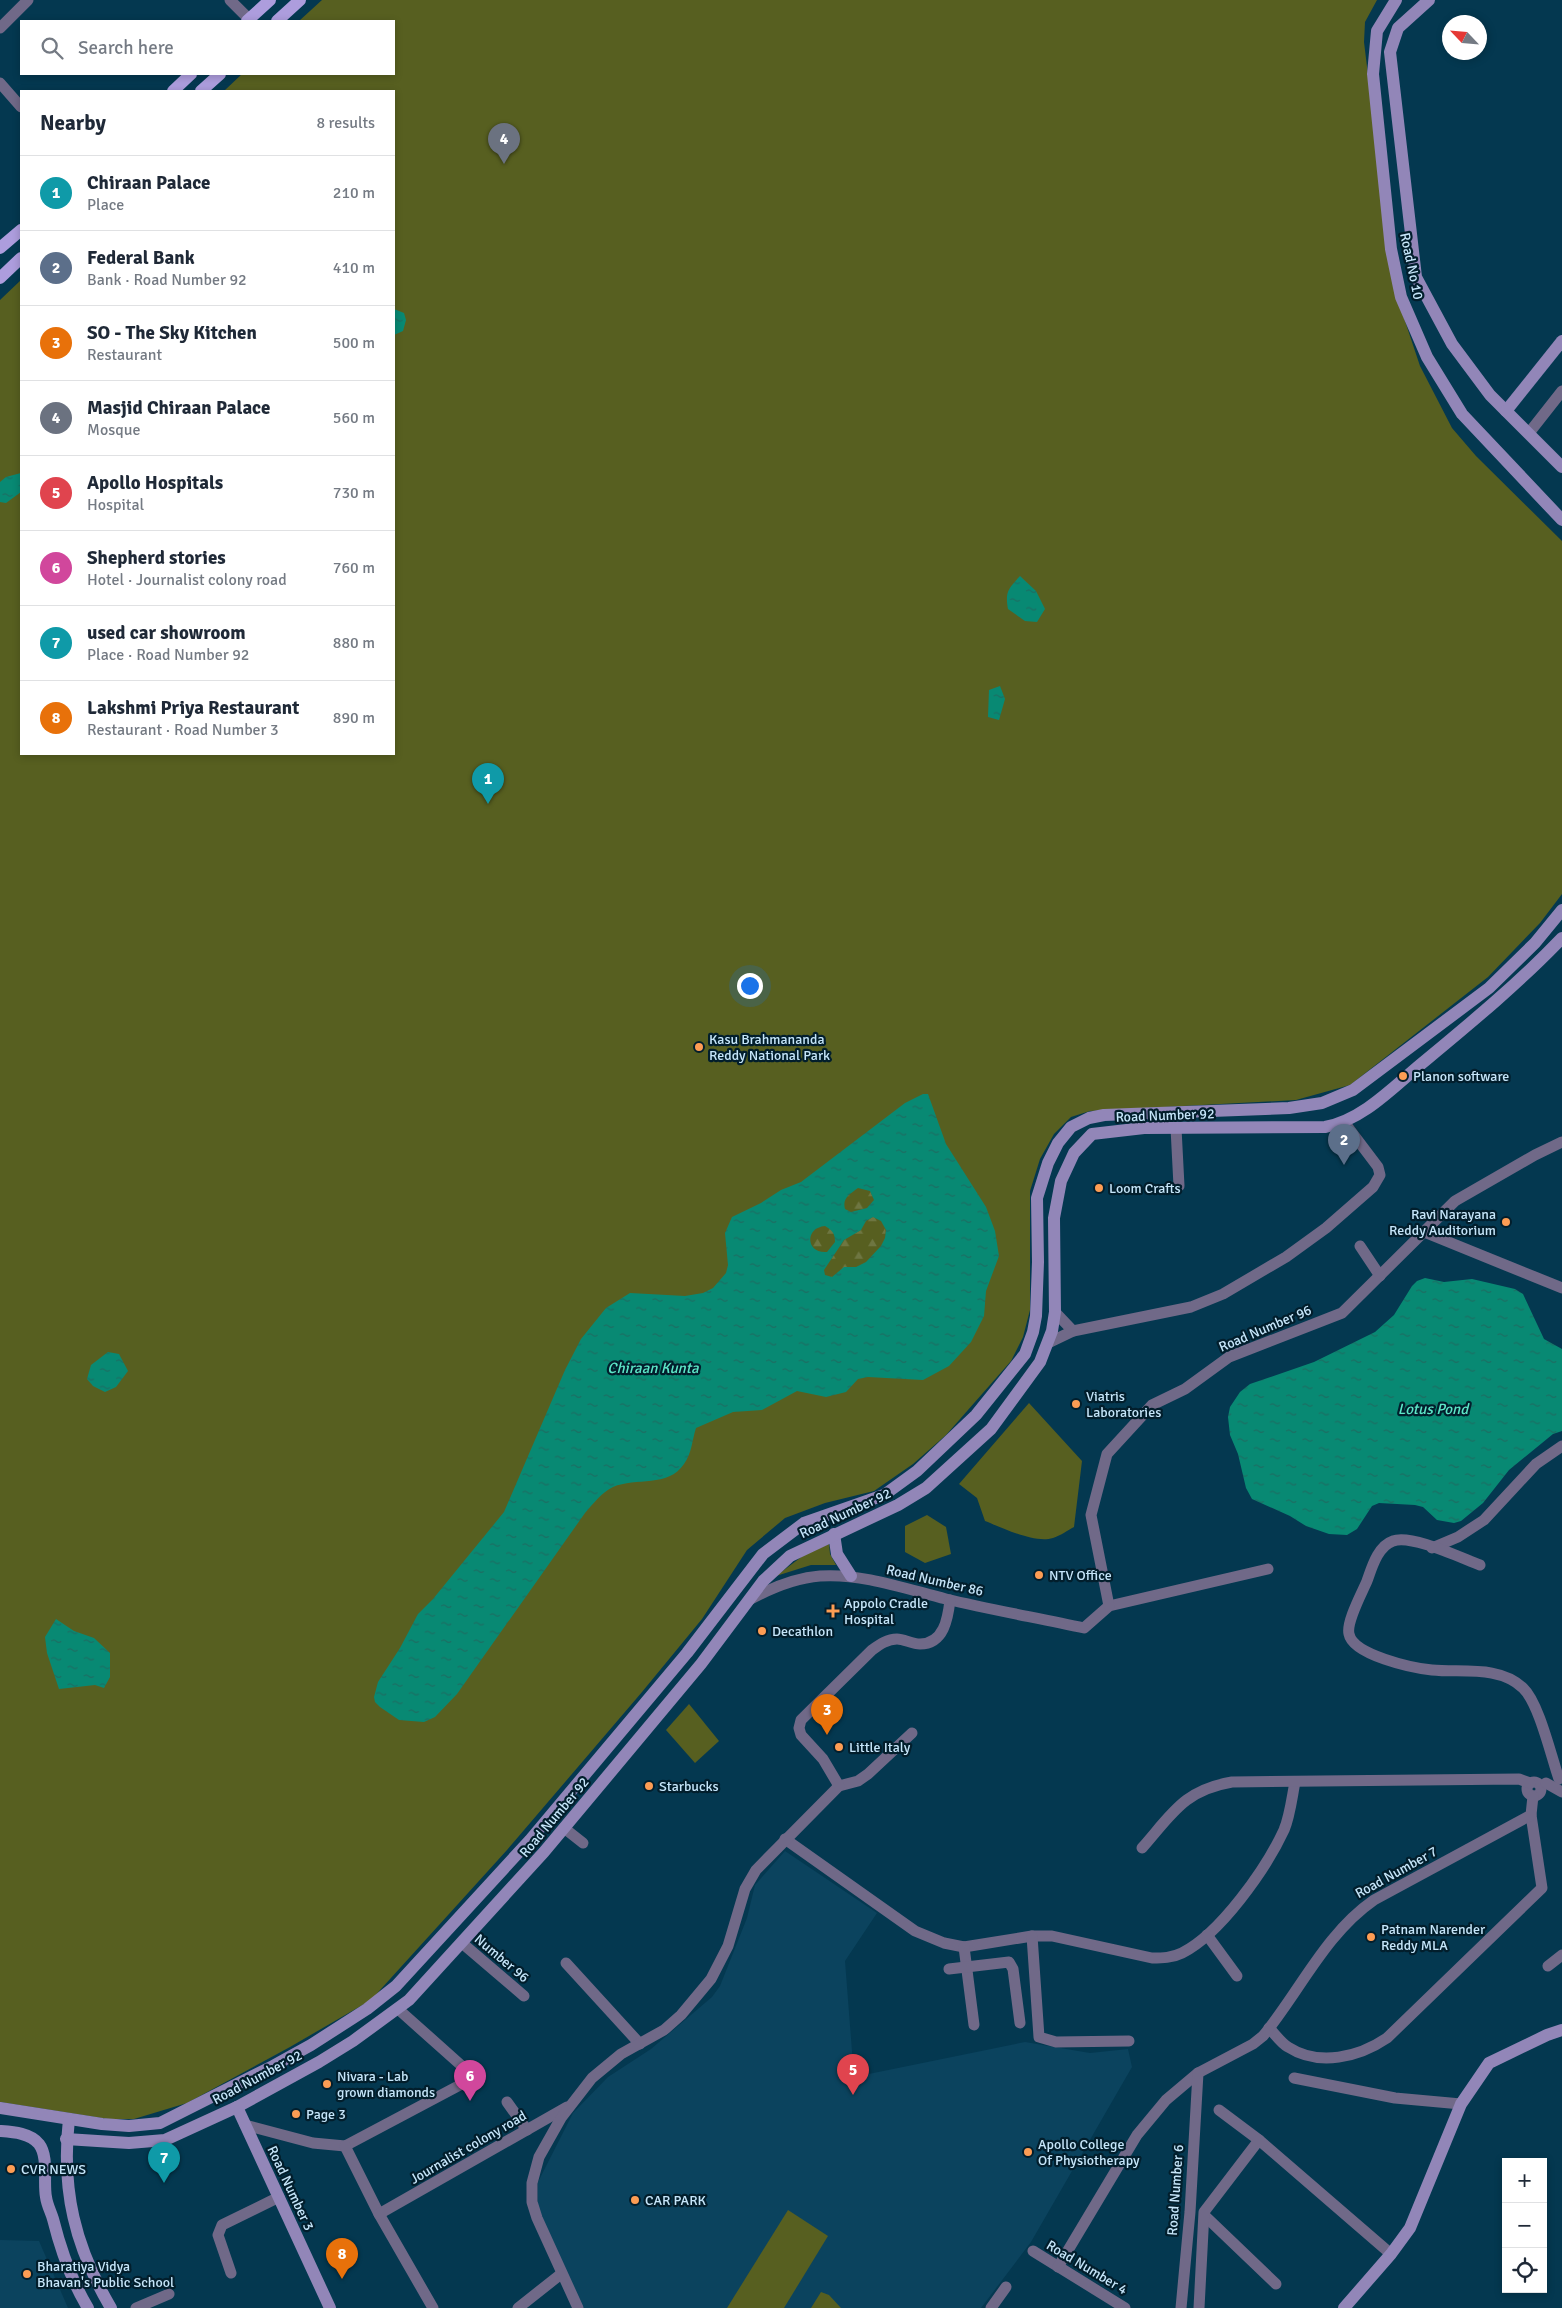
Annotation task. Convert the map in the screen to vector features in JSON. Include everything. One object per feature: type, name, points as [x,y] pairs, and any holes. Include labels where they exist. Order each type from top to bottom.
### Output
[{"type":"main road","points":[[248,20],[270,0]]},
{"type":"main road","points":[[278,20],[300,0]]},
{"type":"main road","name":"Road No 10","points":[[1396,0],[1377,31],[1373,74],[1392,249],[1401,296],[1428,358],[1462,414],[1562,520]]},
{"type":"main road","name":"Road No 10","points":[[1429,0],[1398,28],[1390,52],[1416,277],[1452,344],[1490,395],[1562,467]]},
{"type":"main road","points":[[1383,19],[1398,28]]},
{"type":"main road","points":[[174,90],[191,75]]},
{"type":"main road","points":[[202,90],[219,75]]},
{"type":"main road","points":[[2,243],[20,231]]},
{"type":"main road","points":[[0,278],[20,259]]},
{"type":"main road","points":[[1506,411],[1562,341]]},
{"type":"main road","name":"Road Number 92","points":[[0,2108],[78,2121],[129,2126],[160,2123],[273,2066],[342,2026],[396,1986],[533,1837],[687,1652],[762,1554],[804,1523],[884,1495],[917,1471],[976,1415],[1025,1354],[1033,1332],[1036,1316],[1038,1262],[1037,1198],[1048,1163],[1058,1143],[1071,1127],[1089,1118],[1104,1115],[1289,1108],[1322,1103],[1354,1090],[1489,988],[1535,943],[1562,910]]},
{"type":"main road","name":"Road Number 92","points":[[73,2140],[129,2142],[165,2140],[237,2107],[346,2045],[398,2009],[409,2000],[462,1943],[548,1847],[701,1664],[763,1581],[790,1556],[898,1505],[926,1488],[978,1443],[991,1429],[1040,1362],[1048,1343],[1056,1312],[1054,1218],[1061,1181],[1074,1153],[1092,1134],[1144,1128],[1325,1127],[1344,1122],[1365,1110],[1459,1033],[1562,938]]},
{"type":"main road","points":[[1448,1019],[1459,1033]]},
{"type":"main road","points":[[834,1534],[838,1554],[851,1576]]},
{"type":"main road","points":[[533,1837],[548,1847]]},
{"type":"main road","points":[[1344,2308],[1391,2254],[1410,2228],[1461,2104],[1489,2063],[1547,2034],[1562,2030]]},
{"type":"main road","name":"Road Number 3","points":[[237,2107],[330,2308]]},
{"type":"main road","points":[[78,2121],[73,2140],[70,2200],[76,2230],[88,2265],[111,2308]]},
{"type":"main road","points":[[0,2131],[21,2134],[32,2139],[40,2146],[43,2153],[45,2195],[64,2261],[88,2308]]},
{"type":"street","points":[[0,28],[28,0]]},
{"type":"street","points":[[230,0],[248,20]]},
{"type":"street","points":[[0,83],[20,106]]},
{"type":"street","points":[[1529,434],[1562,391]]},
{"type":"street","points":[[1048,1343],[1073,1331],[1190,1307],[1250,1279],[1286,1257],[1326,1228],[1373,1187],[1380,1175],[1378,1167],[1344,1122]]},
{"type":"street","points":[[1176,1128],[1179,1186]]},
{"type":"street","name":"Road Number 96","points":[[1109,1606],[1091,1516],[1106,1454],[1152,1405],[1186,1389],[1230,1356],[1342,1313],[1455,1202],[1535,1154],[1562,1142]]},
{"type":"street","points":[[1424,1232],[1562,1288]]},
{"type":"street","points":[[1360,1246],[1380,1276]]},
{"type":"street","points":[[1056,1312],[1073,1331]]},
{"type":"street","points":[[1432,1548],[1458,1537],[1484,1520],[1536,1464],[1562,1446]]},
{"type":"street","points":[[1480,1565],[1409,1540],[1396,1540],[1383,1548],[1376,1558],[1348,1626],[1351,1640],[1360,1649],[1395,1662],[1431,1670],[1493,1673],[1507,1678],[1523,1688],[1533,1703],[1560,1778],[1538,1784]]},
{"type":"street","points":[[1109,1606],[1268,1569]]},
{"type":"street","name":"Road Number 86","points":[[749,1600],[771,1588],[797,1580],[820,1576],[851,1576],[950,1600],[1084,1628],[1109,1606]]},
{"type":"street","points":[[839,1786],[823,1759],[801,1735],[799,1728],[801,1720],[882,1643],[897,1639],[920,1644],[935,1639],[942,1632],[948,1616],[950,1600]]},
{"type":"street","points":[[578,2308],[561,2274],[532,2202],[532,2183],[539,2157],[561,2118],[600,2071],[621,2054],[664,2030],[680,2015],[715,1974],[728,1946],[745,1889],[756,1870],[839,1786],[858,1781],[868,1774],[912,1733]]},
{"type":"street","points":[[1142,1848],[1182,1803],[1198,1791],[1232,1782],[1519,1779],[1562,1792]]},
{"type":"street","points":[[785,1839],[915,1931],[944,1943],[964,1947],[1032,1936],[1052,1936],[1160,1958],[1182,1953],[1208,1934],[1252,1885],[1285,1829],[1295,1782]]},
{"type":"street","points":[[1269,2028],[1287,2047],[1305,2055],[1323,2057],[1351,2056],[1374,2047],[1387,2038],[1542,1888],[1531,1815],[1533,1796],[1540,1792],[1538,1784]]},
{"type":"street","name":"Road Number 7","points":[[1058,2267],[1137,2136],[1166,2100],[1198,2073],[1253,2044],[1269,2028],[1327,1944],[1356,1912],[1374,1900],[1531,1815]]},
{"type":"street","points":[[564,1828],[584,1843]]},
{"type":"street","points":[[1208,1934],[1237,1976]]},
{"type":"street","points":[[1032,1936],[1039,2037],[1056,2042],[1129,2041]]},
{"type":"street","name":"Number 96","points":[[462,1943],[524,1996]]},
{"type":"street","points":[[964,1947],[974,2025]]},
{"type":"street","points":[[1548,1966],[1562,1955]]},
{"type":"street","points":[[949,1968],[1003,1961],[1011,1964],[1014,1969],[1020,2023]]},
{"type":"street","points":[[566,1963],[640,2044]]},
{"type":"street","points":[[245,2125],[313,2143],[345,2146],[460,2084],[466,2076],[463,2067],[398,2009]]},
{"type":"street","points":[[1018,2011],[1037,2009]]},
{"type":"street","name":"Road Number 6","points":[[1180,2308],[1190,2212],[1198,2073]]},
{"type":"street","points":[[1294,2078],[1395,2098],[1461,2104]]},
{"type":"street","points":[[507,2102],[527,2130]]},
{"type":"street","name":"Journalist colony road","points":[[380,2214],[570,2105]]},
{"type":"street","points":[[1219,2110],[1258,2140],[1391,2254]]},
{"type":"street","points":[[1199,2308],[1206,2208],[1258,2140]]},
{"type":"street","points":[[345,2146],[380,2214],[433,2308]]},
{"type":"street","points":[[231,2273],[218,2235],[222,2225],[279,2197]]},
{"type":"street","points":[[1204,2216],[1276,2284]]},
{"type":"street","name":"Road Number 4","points":[[1033,2251],[1125,2308]]},
{"type":"street","points":[[518,2308],[561,2274]]},
{"type":"street","points":[[991,2308],[1006,2287]]},
{"type":"street","points":[[136,2308],[169,2294]]},
{"type":"shaded area","points":[[785,1851],[877,1913],[845,1961],[854,2077],[1025,2042],[1090,2053],[1128,2049],[1132,2067],[1031,2242],[981,2308],[582,2308],[538,2209],[538,2182],[573,2113],[608,2077],[651,2049],[712,1997],[720,1986],[747,1918],[755,1885]]},
{"type":"shaded area","name":"Bharatiya Vidya Bhavan's Public School","points":[[0,2240],[39,2241],[68,2308],[0,2308]]},
{"type":"green space","name":"Kasu Brahmananda Reddy National Park","points":[[322,0],[1377,0],[1365,22],[1364,42],[1394,288],[1420,366],[1452,428],[1476,456],[1562,541],[1562,894],[1540,923],[1488,977],[1350,1085],[1296,1100],[1090,1111],[1071,1117],[1054,1134],[1040,1159],[1030,1191],[1030,1310],[1023,1337],[1011,1361],[946,1435],[913,1464],[874,1491],[825,1503],[785,1518],[747,1550],[702,1619],[642,1692],[507,1850],[371,2000],[187,2103],[134,2119],[108,2119],[0,2102],[0,300],[20,281],[20,755],[395,755],[395,90],[225,90],[241,75],[395,75],[395,20],[300,20]]},
{"type":"green space","points":[[858,1188],[870,1191],[874,1200],[867,1208],[851,1212],[845,1209],[844,1205],[847,1197]]},
{"type":"green space","points":[[873,1217],[881,1221],[886,1231],[883,1242],[876,1253],[858,1266],[841,1269],[832,1277],[825,1275],[824,1270],[844,1240],[861,1230],[866,1221]]},
{"type":"green space","points":[[822,1226],[831,1230],[835,1239],[831,1248],[822,1252],[813,1248],[809,1239],[813,1230]]},
{"type":"green space","points":[[1029,1403],[1082,1461],[1074,1527],[1056,1537],[1046,1539],[1028,1537],[985,1521],[977,1498],[959,1484]]},
{"type":"green space","points":[[927,1515],[946,1527],[951,1554],[925,1563],[905,1552],[905,1526]]},
{"type":"green space","points":[[829,1544],[830,1554],[836,1565],[811,1565],[776,1576],[808,1552]]},
{"type":"green space","points":[[689,1704],[719,1741],[695,1763],[666,1730]]},
{"type":"green space","points":[[788,2210],[828,2236],[784,2308],[727,2308]]},
{"type":"green space","points":[[821,2292],[829,2295],[841,2308],[811,2308]]},
{"type":"water","points":[[395,309],[404,313],[406,320],[403,331],[395,335]]},
{"type":"water","points":[[20,473],[20,493],[6,503],[0,502],[0,482],[6,477]]},
{"type":"water","points":[[1020,576],[1036,591],[1045,609],[1037,622],[1025,621],[1008,609],[1008,591]]},
{"type":"water","points":[[1000,686],[1005,699],[999,720],[988,717],[989,690]]},
{"type":"water","name":"Chiraan Kunta","points":[[923,1094],[928,1094],[946,1144],[986,1207],[995,1231],[999,1256],[986,1291],[984,1316],[971,1342],[949,1366],[923,1380],[868,1377],[858,1379],[846,1392],[826,1397],[797,1391],[762,1410],[733,1412],[696,1428],[689,1455],[677,1471],[661,1479],[613,1487],[594,1502],[457,1694],[435,1717],[424,1722],[399,1720],[380,1707],[375,1702],[374,1697],[378,1682],[400,1648],[418,1614],[433,1599],[504,1512],[565,1370],[581,1339],[606,1308],[630,1293],[685,1296],[703,1293],[713,1288],[726,1273],[728,1265],[725,1233],[732,1217],[761,1203],[781,1190],[801,1182],[905,1103]],"holes":[[[858,1188],[870,1191],[874,1200],[867,1208],[851,1212],[845,1209],[844,1205],[847,1197]],[[873,1217],[881,1221],[886,1230],[881,1246],[866,1262],[856,1267],[844,1267],[832,1277],[825,1275],[824,1270],[844,1240],[861,1230],[866,1221]],[[825,1226],[834,1234],[835,1242],[827,1252],[820,1252],[815,1249],[810,1240],[814,1231]]]},
{"type":"water","name":"Lotus Pond","points":[[1425,1278],[1444,1282],[1472,1279],[1515,1289],[1523,1294],[1544,1339],[1562,1349],[1562,1431],[1553,1434],[1509,1470],[1483,1503],[1461,1521],[1454,1523],[1437,1520],[1423,1507],[1379,1503],[1372,1506],[1357,1529],[1347,1535],[1329,1534],[1306,1526],[1290,1516],[1252,1499],[1246,1488],[1238,1454],[1230,1435],[1228,1417],[1230,1407],[1240,1392],[1250,1384],[1314,1362],[1375,1332],[1394,1315],[1412,1286],[1417,1281]]},
{"type":"water","points":[[108,1352],[119,1354],[128,1371],[116,1387],[105,1392],[93,1386],[87,1379],[91,1365]]},
{"type":"water","points":[[56,1619],[74,1631],[94,1638],[110,1653],[110,1677],[104,1688],[95,1685],[59,1689],[47,1653],[45,1637]]},
{"type":"place","name":"Masjid Chiraan Palace","points":[[504,164]]},
{"type":"place","name":"Chiraan Palace","points":[[488,804]]},
{"type":"place","name":"Kasu Brahmananda Reddy National Park","points":[[699,1047]]},
{"type":"place","name":"Planon software","points":[[1403,1076]]},
{"type":"place","name":"Federal Bank","points":[[1344,1165]]},
{"type":"place","name":"Loom Crafts","points":[[1099,1188]]},
{"type":"place","name":"Ravi Narayana Reddy Auditorium","points":[[1506,1222]]},
{"type":"place","name":"Viatris Laboratories","points":[[1076,1404]]},
{"type":"place","name":"NTV Office","points":[[1039,1575]]},
{"type":"place","name":"Appolo Cradle Hospital","points":[[833,1611]]},
{"type":"place","name":"Decathlon","points":[[762,1631]]},
{"type":"place","name":"SO - The Sky Kitchen","points":[[827,1735]]},
{"type":"place","name":"Little Italy","points":[[839,1747]]},
{"type":"place","name":"Starbucks","points":[[649,1786]]},
{"type":"place","name":"Patnam Narender Reddy MLA","points":[[1371,1937]]},
{"type":"place","name":"Nivara - Lab grown diamonds","points":[[327,2084]]},
{"type":"place","name":"Apollo Hospitals","points":[[853,2095]]},
{"type":"place","name":"Shepherd stories","points":[[470,2101]]},
{"type":"place","name":"Page 3","points":[[296,2114]]},
{"type":"place","name":"Apollo College Of Physiotherapy","points":[[1028,2152]]},
{"type":"place","name":"CVR NEWS","points":[[11,2169]]},
{"type":"place","name":"used car showroom","points":[[164,2183]]},
{"type":"place","name":"CAR PARK","points":[[635,2200]]},
{"type":"place","name":"Bharatiya Vidya Bhavan's Public School","points":[[27,2274]]},
{"type":"place","name":"Lakshmi Priya Restaurant","points":[[342,2279]]}]
